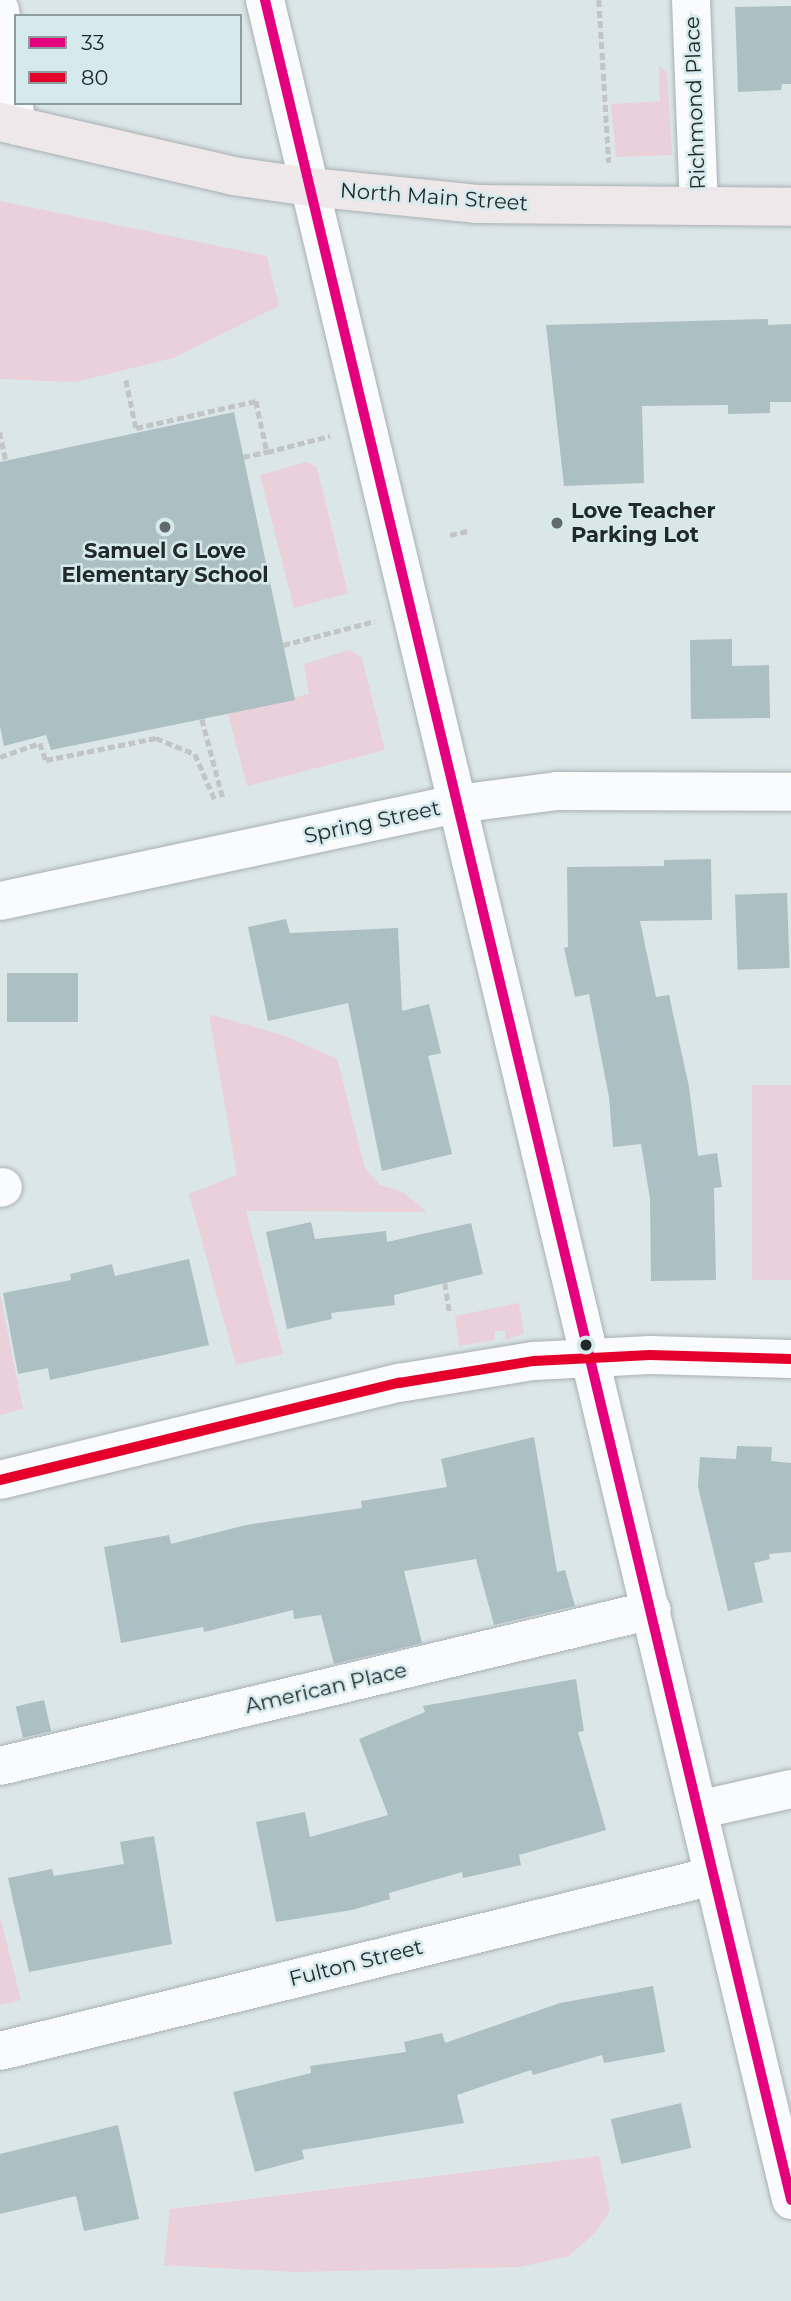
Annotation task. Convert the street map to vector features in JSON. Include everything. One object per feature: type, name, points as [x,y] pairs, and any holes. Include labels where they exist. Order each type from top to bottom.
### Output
[{"type":"highway","name":"North Main Street","points":[[9,124],[233,176],[310,187],[477,204],[791,207]]},
{"type":"street","points":[[265,0],[588,1356],[652,1610],[713,1875],[776,2075],[791,2200]]},
{"type":"street","name":"Richmond Place","points":[[691,0],[699,206]]},
{"type":"street","points":[[0,10],[9,124]]},
{"type":"street","name":"Spring Street","points":[[0,901],[457,804],[557,790],[791,792]]},
{"type":"street","points":[[0,1480],[398,1383],[588,1356],[791,1359]]},
{"type":"street","name":"American Place","points":[[0,1766],[652,1610]]},
{"type":"street","points":[[698,1810],[791,1789]]},
{"type":"street","name":"Fulton Street","points":[[0,2051],[713,1875]]},
{"type":"path","points":[[599,0],[609,163]]},
{"type":"path","points":[[126,380],[136,428],[256,401],[267,452]]},
{"type":"path","points":[[243,457],[365,426]]},
{"type":"path","points":[[0,432],[6,461]]},
{"type":"path","points":[[450,535],[468,531]]},
{"type":"path","points":[[283,645],[410,612]]},
{"type":"path","points":[[202,719],[223,798]]},
{"type":"path","points":[[0,757],[40,743],[46,760],[156,738],[195,754],[215,800]]},
{"type":"path","points":[[445,1283],[450,1314]]},
{"type":"shaded area","points":[[659,66],[667,72],[672,155],[616,157],[611,104],[660,101]]},
{"type":"shaded area","points":[[0,201],[267,256],[279,306],[173,358],[75,382],[0,379]]},
{"type":"shaded area","points":[[306,462],[317,468],[348,593],[294,608],[260,475]]},
{"type":"shaded area","points":[[350,650],[362,658],[385,750],[247,786],[228,714],[309,694],[304,664]]},
{"type":"shaded area","points":[[209,1014],[285,1036],[337,1059],[365,1168],[380,1185],[403,1192],[427,1212],[246,1211],[283,1354],[236,1365],[189,1194],[237,1175]]},
{"type":"shaded area","points":[[752,1085],[791,1085],[791,1280],[752,1280]]},
{"type":"shaded area","points":[[0,1294],[23,1409],[0,1415]]},
{"type":"shaded area","points":[[519,1303],[524,1334],[505,1340],[505,1331],[495,1331],[495,1340],[459,1346],[455,1316]]},
{"type":"shaded area","points":[[0,1916],[21,2000],[0,2005]]},
{"type":"shaded area","points":[[599,2156],[610,2211],[595,2233],[569,2256],[520,2267],[294,2272],[164,2265],[170,2209]]},
{"type":"building","points":[[791,6],[791,84],[782,84],[781,90],[738,92],[735,7]]},
{"type":"building","points":[[768,319],[768,325],[791,324],[791,402],[770,402],[770,413],[728,414],[728,405],[642,406],[644,483],[564,486],[546,325]]},
{"type":"building","points":[[234,412],[295,700],[51,750],[46,735],[4,746],[0,726],[0,462]]},
{"type":"building","points":[[732,639],[732,666],[769,665],[770,718],[691,719],[690,640]]},
{"type":"building","points":[[711,859],[712,920],[640,921],[656,997],[669,995],[689,1087],[698,1156],[717,1153],[722,1187],[714,1188],[716,1280],[651,1281],[650,1199],[641,1144],[613,1147],[609,1097],[589,994],[575,997],[564,948],[568,947],[567,867],[664,866],[664,860]]},
{"type":"building","points":[[787,893],[790,968],[738,970],[735,895]]},
{"type":"building","points":[[286,919],[290,933],[398,928],[402,1011],[429,1004],[441,1053],[428,1056],[452,1154],[382,1171],[348,1003],[268,1021],[248,927]]},
{"type":"building","points":[[7,973],[78,973],[78,1022],[7,1022]]},
{"type":"building","points":[[311,1222],[315,1239],[386,1231],[387,1242],[471,1223],[483,1274],[394,1295],[395,1305],[331,1313],[332,1319],[287,1329],[266,1232]]},
{"type":"building","points":[[189,1259],[209,1345],[50,1380],[48,1368],[18,1374],[3,1293],[71,1280],[70,1274],[112,1264],[115,1276]]},
{"type":"building","points":[[534,1437],[557,1572],[565,1570],[575,1606],[494,1625],[476,1559],[404,1571],[422,1643],[334,1664],[321,1615],[294,1619],[293,1610],[204,1632],[203,1627],[121,1643],[104,1547],[169,1535],[171,1544],[246,1525],[362,1508],[361,1501],[447,1487],[441,1459]]},
{"type":"building","points":[[737,1446],[772,1447],[771,1461],[791,1463],[791,1552],[769,1554],[770,1559],[754,1563],[763,1602],[728,1611],[698,1487],[700,1457],[736,1459]]},
{"type":"building","points":[[576,1679],[584,1731],[578,1732],[606,1830],[519,1855],[521,1865],[463,1878],[462,1872],[389,1893],[390,1899],[352,1910],[276,1922],[256,1822],[305,1812],[310,1837],[388,1815],[359,1739],[425,1712],[423,1706]]},
{"type":"building","points":[[44,1700],[51,1731],[23,1738],[16,1707]]},
{"type":"building","points":[[154,1836],[172,1944],[29,1972],[8,1878],[52,1869],[54,1876],[124,1864],[120,1842]]},
{"type":"building","points":[[653,1986],[665,2052],[604,2063],[602,2055],[533,2075],[531,2070],[457,2095],[464,2123],[302,2150],[304,2159],[255,2172],[233,2092],[311,2073],[310,2066],[406,2052],[404,2042],[442,2033],[445,2043],[560,2003]]},
{"type":"building","points":[[681,2103],[691,2148],[621,2164],[611,2119]]},
{"type":"building","points":[[118,2125],[139,2219],[84,2231],[76,2196],[0,2214],[0,2154]]},
{"type":"transit line","name":"33","points":[[265,0],[791,2200]]},
{"type":"transit line","name":"80","points":[[0,1480],[399,1383],[534,1361],[650,1355],[791,1359]]},
{"type":"place","name":"Love Teacher Parking Lot","points":[[557,523]]},
{"type":"place","name":"Samuel G Love Elementary School","points":[[165,527]]}]
